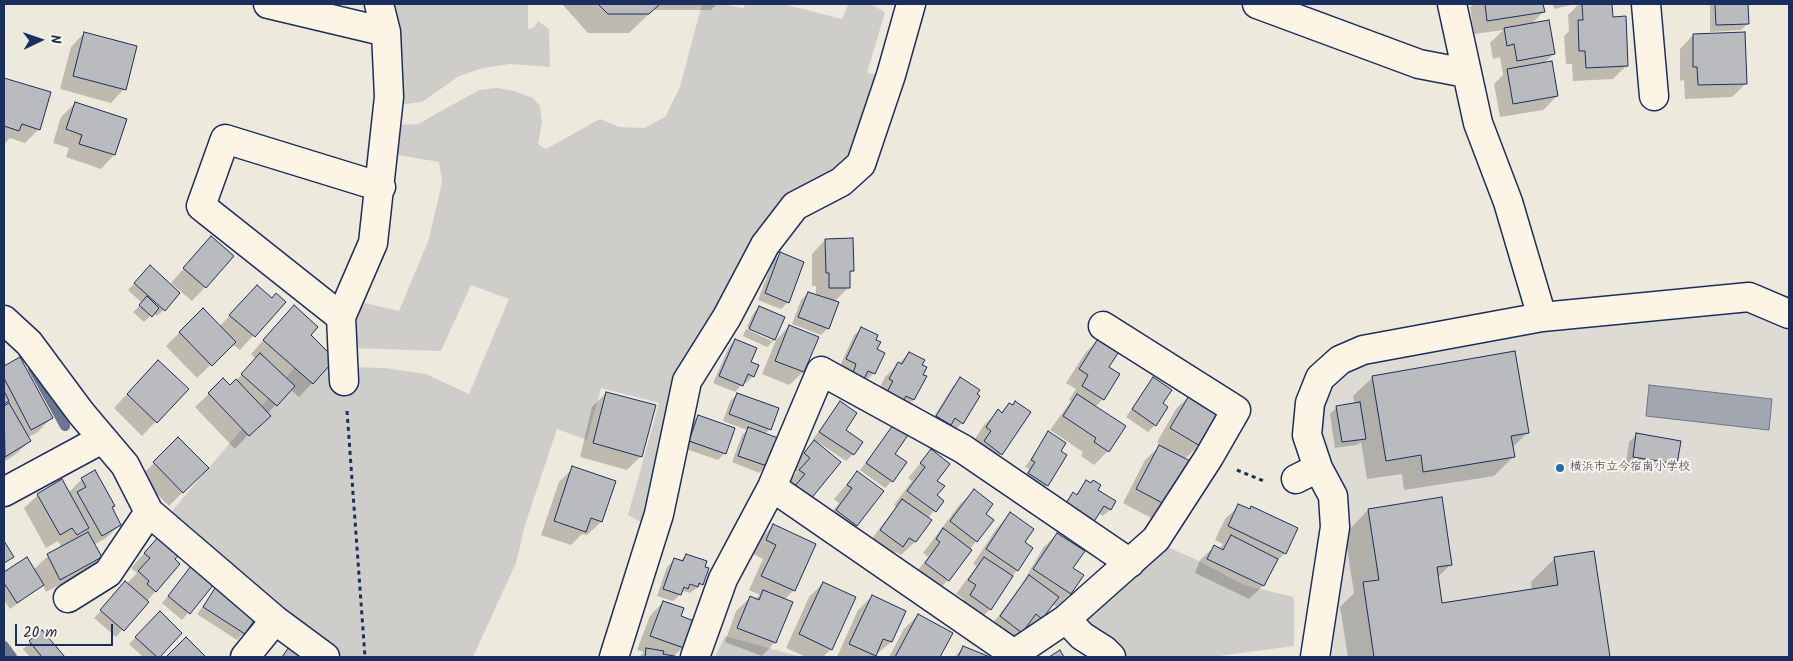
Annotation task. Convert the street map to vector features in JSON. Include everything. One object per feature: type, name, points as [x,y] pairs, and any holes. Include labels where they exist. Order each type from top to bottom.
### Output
[{"type":"street","points":[[268,4],[386,32]]},
{"type":"street","points":[[344,381],[341,317],[373,243],[390,97],[386,32],[379,4]]},
{"type":"street","points":[[614,657],[659,514],[687,381],[727,317],[765,245],[795,206],[842,182],[861,164],[891,75],[911,4]]},
{"type":"street","points":[[1257,4],[1419,64],[1466,73]]},
{"type":"street","points":[[1452,4],[1478,123],[1508,202],[1542,317]]},
{"type":"street","points":[[1646,4],[1654,96]]},
{"type":"street","points":[[341,317],[201,206],[224,139],[381,187]]},
{"type":"street","points":[[1315,657],[1335,527],[1333,496],[1307,474],[1307,435],[1310,403],[1320,378],[1340,360],[1363,350],[1542,317],[1748,298],[1789,314]]},
{"type":"street","points":[[4,320],[30,344],[102,439],[125,465],[149,512],[275,620],[325,657]]},
{"type":"street","points":[[772,487],[1014,654],[1066,619],[1156,539],[1219,461],[1236,410],[1103,326]]},
{"type":"street","points":[[696,657],[723,579],[772,487],[822,371],[963,449],[1130,563]]},
{"type":"street","points":[[4,492],[102,439]]},
{"type":"street","points":[[68,598],[108,573],[149,512]]},
{"type":"street","points":[[1066,619],[1082,636],[1104,650],[1111,657]]},
{"type":"street","points":[[245,657],[275,620]]},
{"type":"path","points":[[344,381],[365,657]]},
{"type":"path","points":[[1219,461],[1263,482],[1307,474]]},
{"type":"shaded area","points":[[392,4],[528,4],[528,29],[534,28],[538,21],[549,29],[550,67],[510,64],[483,68],[459,76],[422,102],[397,105]]},
{"type":"shaded area","points":[[702,4],[724,4],[743,8],[745,4],[783,4],[842,19],[848,4],[870,4],[885,12],[867,73],[885,76],[857,150],[748,252],[718,305],[648,526],[628,515],[659,403],[601,388],[587,440],[557,429],[525,525],[516,563],[473,657],[344,657],[295,628],[165,519],[295,367],[330,355],[353,367],[384,368],[426,374],[469,394],[509,299],[471,285],[441,351],[350,348],[356,301],[399,311],[429,239],[442,182],[439,162],[393,154],[396,125],[418,124],[479,90],[497,88],[515,91],[533,98],[540,106],[542,122],[538,144],[546,149],[600,119],[620,127],[644,128],[665,117],[680,87]]},
{"type":"shaded area","name":"横浜市立今宿南小学校","points":[[1744,311],[1789,332],[1789,657],[1325,657],[1345,514],[1318,447],[1321,406],[1330,386],[1349,369],[1364,360],[1505,337]]},
{"type":"shaded area","points":[[1649,385],[1772,399],[1769,430],[1646,416]]},
{"type":"shaded area","points":[[1163,545],[1197,560],[1244,585],[1294,597],[1294,646],[1211,657],[1127,657],[1093,631],[1084,614]]},
{"type":"shaded area","points":[[725,636],[801,657],[715,657]]},
{"type":"building","points":[[598,4],[660,4],[649,14],[608,14]]},
{"type":"building","points":[[1485,4],[1543,4],[1545,12],[1487,21]]},
{"type":"building","points":[[1582,4],[1612,4],[1613,17],[1626,16],[1628,66],[1586,68],[1585,51],[1579,51],[1578,20],[1583,20]]},
{"type":"building","points":[[1715,4],[1748,4],[1749,24],[1716,25]]},
{"type":"building","points":[[1549,20],[1555,54],[1517,61],[1514,44],[1507,46],[1504,28]]},
{"type":"building","points":[[84,32],[137,46],[126,90],[73,76]]},
{"type":"building","points":[[1745,32],[1747,84],[1698,85],[1697,67],[1693,67],[1693,34]]},
{"type":"building","points":[[1552,61],[1558,96],[1513,104],[1507,69]]},
{"type":"building","points":[[4,78],[51,92],[40,130],[22,124],[19,131],[4,126]]},
{"type":"building","points":[[75,102],[127,119],[115,155],[79,144],[82,135],[66,129]]},
{"type":"building","points":[[211,236],[234,256],[206,288],[183,268]]},
{"type":"building","points":[[853,238],[854,271],[850,271],[850,288],[829,288],[829,273],[826,273],[825,239]]},
{"type":"building","points":[[780,252],[804,262],[789,303],[765,293]]},
{"type":"building","points":[[150,265],[180,293],[165,311],[134,283]]},
{"type":"building","points":[[257,285],[272,298],[276,293],[286,302],[255,337],[229,315]]},
{"type":"building","points":[[808,292],[839,302],[829,329],[798,317]]},
{"type":"building","points":[[147,296],[159,308],[152,317],[139,305]]},
{"type":"building","points":[[294,305],[318,327],[311,335],[330,354],[329,366],[313,384],[263,340]]},
{"type":"building","points":[[759,306],[785,317],[775,340],[749,329]]},
{"type":"building","points":[[203,308],[236,342],[212,366],[179,332]]},
{"type":"building","points":[[789,325],[819,337],[804,372],[775,361]]},
{"type":"building","points":[[861,327],[878,335],[876,340],[881,342],[877,349],[885,353],[875,374],[868,371],[864,379],[853,373],[856,364],[846,359]]},
{"type":"building","points":[[1099,337],[1120,350],[1109,367],[1120,374],[1104,400],[1082,386],[1088,375],[1079,369]]},
{"type":"building","points":[[735,339],[757,348],[751,362],[759,365],[754,377],[748,374],[743,386],[719,376]]},
{"type":"building","points":[[1515,351],[1529,433],[1511,436],[1515,457],[1423,472],[1421,455],[1386,461],[1372,376]]},
{"type":"building","points":[[909,352],[925,360],[922,365],[927,367],[923,375],[927,376],[914,400],[906,396],[904,400],[887,392],[893,381],[889,379],[898,362],[902,364]]},
{"type":"building","points":[[260,353],[295,386],[277,406],[241,374]]},
{"type":"building","points":[[20,357],[53,418],[31,430],[4,378],[4,366]]},
{"type":"building","points":[[158,360],[189,389],[157,423],[127,394]]},
{"type":"building","points":[[960,377],[980,390],[977,394],[980,396],[963,424],[955,418],[951,425],[936,416]]},
{"type":"building","points":[[1153,377],[1172,390],[1163,403],[1168,407],[1156,426],[1132,409]]},
{"type":"building","points":[[223,378],[230,385],[236,379],[271,416],[249,436],[208,393]]},
{"type":"building","points":[[4,391],[9,401],[4,404]]},
{"type":"building","points":[[606,392],[656,405],[642,457],[593,443]]},
{"type":"building","points":[[737,393],[779,408],[771,430],[729,414]]},
{"type":"building","points":[[1077,394],[1126,426],[1109,452],[1094,442],[1096,438],[1063,416]]},
{"type":"building","points":[[1190,394],[1219,411],[1200,446],[1170,428]]},
{"type":"building","points":[[840,401],[857,413],[846,430],[863,442],[854,455],[819,432]]},
{"type":"building","points":[[1015,401],[1031,412],[1002,455],[984,441],[991,431],[986,427],[998,409],[1002,413],[1009,403],[1013,405]]},
{"type":"building","points":[[1360,402],[1366,439],[1342,442],[1336,406]]},
{"type":"building","points":[[9,403],[31,441],[5,457],[4,406]]},
{"type":"building","points":[[698,415],[735,428],[726,454],[689,441]]},
{"type":"building","points":[[893,425],[908,435],[895,454],[907,462],[893,482],[866,463]]},
{"type":"building","points":[[748,427],[778,438],[767,466],[738,456]]},
{"type":"building","points":[[1048,431],[1066,443],[1061,451],[1067,455],[1048,486],[1028,473],[1035,462],[1031,460]]},
{"type":"building","points":[[1636,433],[1681,441],[1677,464],[1633,457]]},
{"type":"building","points":[[178,437],[209,468],[183,493],[153,462]]},
{"type":"building","points":[[814,440],[841,462],[810,500],[794,487],[805,474],[799,470],[810,458],[804,453]]},
{"type":"building","points":[[1159,445],[1190,461],[1168,506],[1136,489]]},
{"type":"building","points":[[931,449],[950,464],[937,481],[945,486],[937,495],[944,501],[936,512],[907,491],[925,467],[920,463]]},
{"type":"building","points":[[572,466],[616,481],[602,522],[591,518],[586,532],[554,521]]},
{"type":"building","points":[[95,470],[115,506],[112,507],[121,525],[102,536],[77,492],[86,487],[81,478]]},
{"type":"building","points":[[857,471],[884,491],[857,526],[836,510],[852,488],[847,485]]},
{"type":"building","points":[[62,479],[89,528],[77,535],[72,528],[60,535],[37,494]]},
{"type":"building","points":[[1086,480],[1091,483],[1093,480],[1101,485],[1098,490],[1116,501],[1111,510],[1104,506],[1093,523],[1065,505],[1073,492],[1077,495]]},
{"type":"building","points":[[974,489],[993,504],[986,514],[994,520],[977,542],[950,521]]},
{"type":"building","points":[[1442,497],[1452,565],[1437,567],[1442,603],[1558,585],[1554,557],[1594,551],[1610,657],[1374,657],[1363,582],[1379,580],[1368,509]]},
{"type":"building","points":[[902,499],[932,520],[916,542],[909,538],[903,547],[880,530]]},
{"type":"building","points":[[1238,504],[1250,509],[1251,506],[1298,528],[1286,554],[1228,526]]},
{"type":"building","points":[[1010,512],[1034,529],[1025,542],[1033,548],[1018,571],[986,549]]},
{"type":"building","points":[[773,524],[816,544],[795,591],[761,576],[776,545],[766,540]]},
{"type":"building","points":[[943,528],[972,550],[949,581],[925,563],[940,542],[936,539]]},
{"type":"building","points":[[88,532],[102,557],[60,580],[47,554]]},
{"type":"building","points":[[1057,533],[1085,551],[1073,568],[1084,575],[1071,594],[1033,569]]},
{"type":"building","points":[[160,535],[181,553],[175,559],[180,564],[156,592],[147,584],[149,581],[138,571],[150,558],[144,553]]},
{"type":"building","points":[[1231,535],[1278,559],[1264,586],[1207,559],[1214,545],[1223,550]]},
{"type":"building","points":[[4,541],[14,557],[4,563]]},
{"type":"building","points":[[686,554],[707,561],[705,567],[709,568],[703,585],[699,583],[698,587],[690,584],[688,589],[684,587],[681,595],[663,589],[674,558],[683,561]]},
{"type":"building","points":[[27,557],[44,585],[17,603],[4,583],[4,572]]},
{"type":"building","points":[[984,557],[1013,576],[991,610],[970,595],[976,585],[968,580]]},
{"type":"building","points":[[191,566],[214,584],[190,614],[168,596]]},
{"type":"building","points":[[1029,575],[1059,597],[1042,619],[1036,614],[1022,633],[1000,616]]},
{"type":"building","points":[[125,581],[149,602],[124,631],[100,610]]},
{"type":"building","points":[[823,582],[856,597],[832,650],[799,634]]},
{"type":"building","points":[[215,588],[250,609],[247,614],[255,619],[245,634],[203,607]]},
{"type":"building","points":[[763,590],[793,602],[776,643],[737,628],[750,596],[759,600]]},
{"type":"building","points":[[872,595],[906,611],[892,642],[883,639],[876,656],[849,644]]},
{"type":"building","points":[[663,601],[684,608],[681,616],[694,621],[684,648],[650,636]]},
{"type":"building","points":[[160,611],[182,633],[160,657],[157,657],[135,637]]},
{"type":"building","points":[[918,614],[953,633],[940,657],[895,657]]},
{"type":"building","points":[[42,630],[65,657],[42,657],[29,641]]},
{"type":"building","points":[[186,637],[206,657],[166,657]]},
{"type":"building","points":[[291,644],[311,657],[282,657]]},
{"type":"building","points":[[963,646],[990,657],[958,657]]},
{"type":"building","points":[[646,648],[664,651],[663,654],[679,657],[645,657]]},
{"type":"building","points":[[1060,650],[1064,657],[1049,657]]},
{"type":"waterway","points":[[33,368],[65,426]]},
{"type":"waterway","points":[[4,646],[12,657]]},
{"type":"place","name":"横浜市立今宿南小学校","points":[[1560,468]]}]
